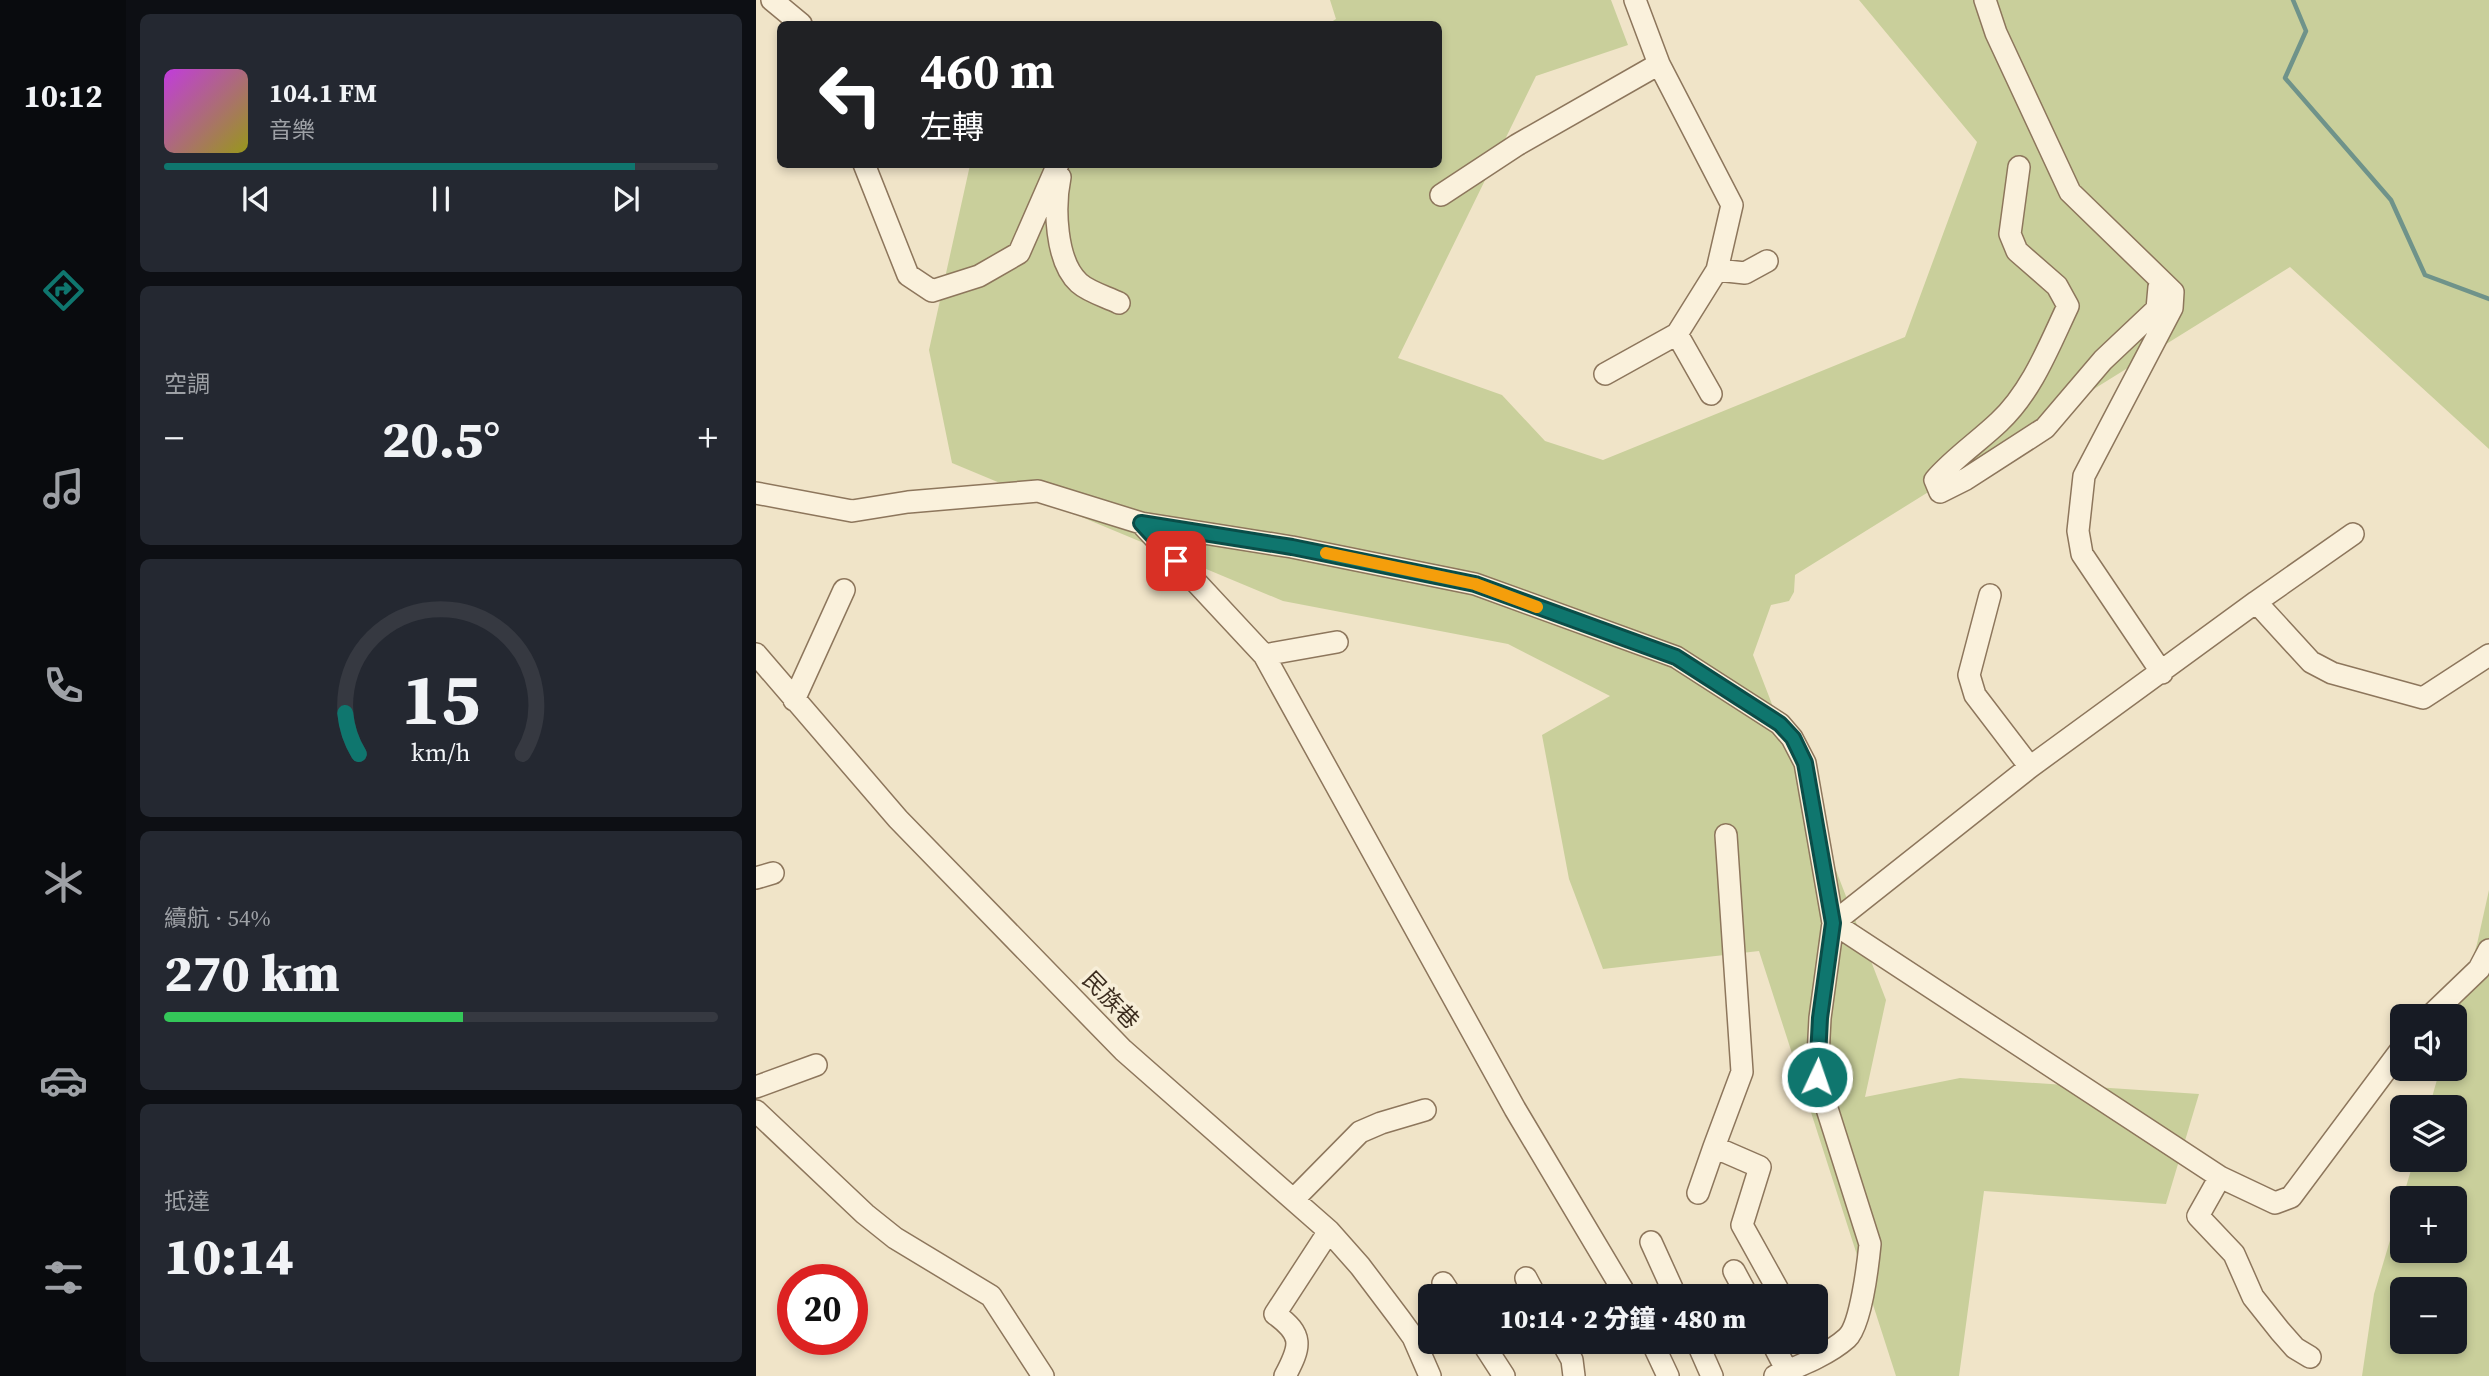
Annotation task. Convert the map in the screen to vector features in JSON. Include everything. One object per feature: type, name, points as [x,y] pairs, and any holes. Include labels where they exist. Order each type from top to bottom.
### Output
[{"type":"street","points":[[772,0],[797,21]]},
{"type":"street","points":[[1605,374],[1677,334],[1717,270],[1732,205],[1659,64],[1635,0]]},
{"type":"street","points":[[1985,0],[1996,33],[2070,192],[2173,292],[2172,308],[2084,476],[2078,531],[2082,554],[2162,673]]},
{"type":"street","points":[[1441,195],[1517,145],[1659,64]]},
{"type":"street","points":[[2019,167],[2011,233],[2017,251],[2057,286],[2068,306],[2030,384],[2001,421],[1935,480],[1940,492],[1966,479],[2045,428],[2102,360],[2157,309],[2160,281]]},
{"type":"street","points":[[866,168],[908,275],[932,291],[979,276],[1018,253],[1058,168]]},
{"type":"street","points":[[1060,168],[1056,221],[1062,253],[1079,282],[1119,303]]},
{"type":"street","points":[[1717,270],[1745,273],[1768,261]]},
{"type":"street","points":[[1677,334],[1711,394]]},
{"type":"street","points":[[756,493],[852,511],[908,502],[1038,491],[1141,523],[1279,544],[1475,584],[1676,657],[1780,724],[1793,738],[1805,763],[1833,923],[1820,1018],[1817,1077],[1870,1244],[1856,1319],[1849,1337],[1781,1373],[1775,1354]]},
{"type":"street","points":[[1141,523],[1264,655],[1515,1109],[1619,1284]]},
{"type":"street","points":[[1833,923],[2030,767],[2353,534]]},
{"type":"street","points":[[794,700],[844,590]]},
{"type":"street","points":[[1990,595],[1969,675],[1975,695],[2030,767]]},
{"type":"street","points":[[2256,602],[2311,662],[2332,673],[2423,698],[2489,655]]},
{"type":"street","points":[[1264,655],[1338,642]]},
{"type":"street","name":"民族巷","points":[[756,654],[898,819],[1123,1050],[1329,1231],[1360,1266],[1407,1328],[1430,1376]]},
{"type":"street","points":[[1698,1193],[1742,1072],[1726,835]]},
{"type":"street","points":[[1833,923],[2220,1177],[2275,1203],[2291,1197],[2390,1064]]},
{"type":"street","points":[[2443,1004],[2479,969],[2489,950]]},
{"type":"street","points":[[756,1087],[816,1065]]},
{"type":"street","points":[[756,1111],[865,1214],[895,1238],[991,1296],[1043,1376]]},
{"type":"street","points":[[1294,1199],[1360,1132],[1424,1111]]},
{"type":"street","points":[[1714,1147],[1760,1167],[1742,1225],[1775,1284]]},
{"type":"street","points":[[2220,1177],[2198,1216],[2234,1254],[2253,1297],[2280,1331],[2295,1348],[2310,1357]]},
{"type":"street","points":[[1285,1376],[1295,1360],[1297,1335],[1292,1326],[1275,1314],[1329,1231]]},
{"type":"street","points":[[1651,1241],[1670,1284]]},
{"type":"street","points":[[1734,1271],[1741,1284]]},
{"type":"street","points":[[1526,1278],[1529,1284]]},
{"type":"street","points":[[1490,1354],[1504,1376]]},
{"type":"street","points":[[1569,1354],[1574,1376]]},
{"type":"street","points":[[1658,1354],[1668,1376]]},
{"type":"street","points":[[1702,1354],[1712,1376]]},
{"type":"green space","points":[[1330,0],[1611,0],[1628,45],[1536,76],[1398,358],[1502,395],[1545,441],[1603,460],[1905,337],[1977,142],[1859,0],[2489,0],[2489,449],[2290,267],[1795,575],[1794,592],[1789,601],[1771,605],[1753,655],[1886,1000],[1865,1097],[1960,1078],[2199,1094],[2166,1204],[1984,1191],[1959,1376],[1896,1376],[1759,951],[1603,969],[1569,879],[1542,735],[1610,696],[1508,644],[1283,601],[952,463],[929,350],[969,168],[1442,168],[1442,21],[1333,21],[1336,19]]},
{"type":"green space","points":[[2489,890],[2489,1376],[2362,1376],[2374,1294],[2390,1240],[2390,1263],[2467,1263],[2467,1186],[2406,1186],[2410,1172],[2467,1172],[2467,1095],[2433,1095],[2437,1081],[2467,1081],[2467,1004],[2459,1004]]},
{"type":"waterway","points":[[2293,0],[2306,31],[2285,78],[2391,200],[2425,275],[2489,299]]},
{"type":"slow traffic","points":[[1326,553],[1475,584],[1537,607]]},
{"type":"route","points":[[1176,561],[1141,523],[1292,547],[1475,584],[1676,657],[1780,724],[1793,738],[1805,763],[1833,923],[1820,1018],[1817,1077]]}]
